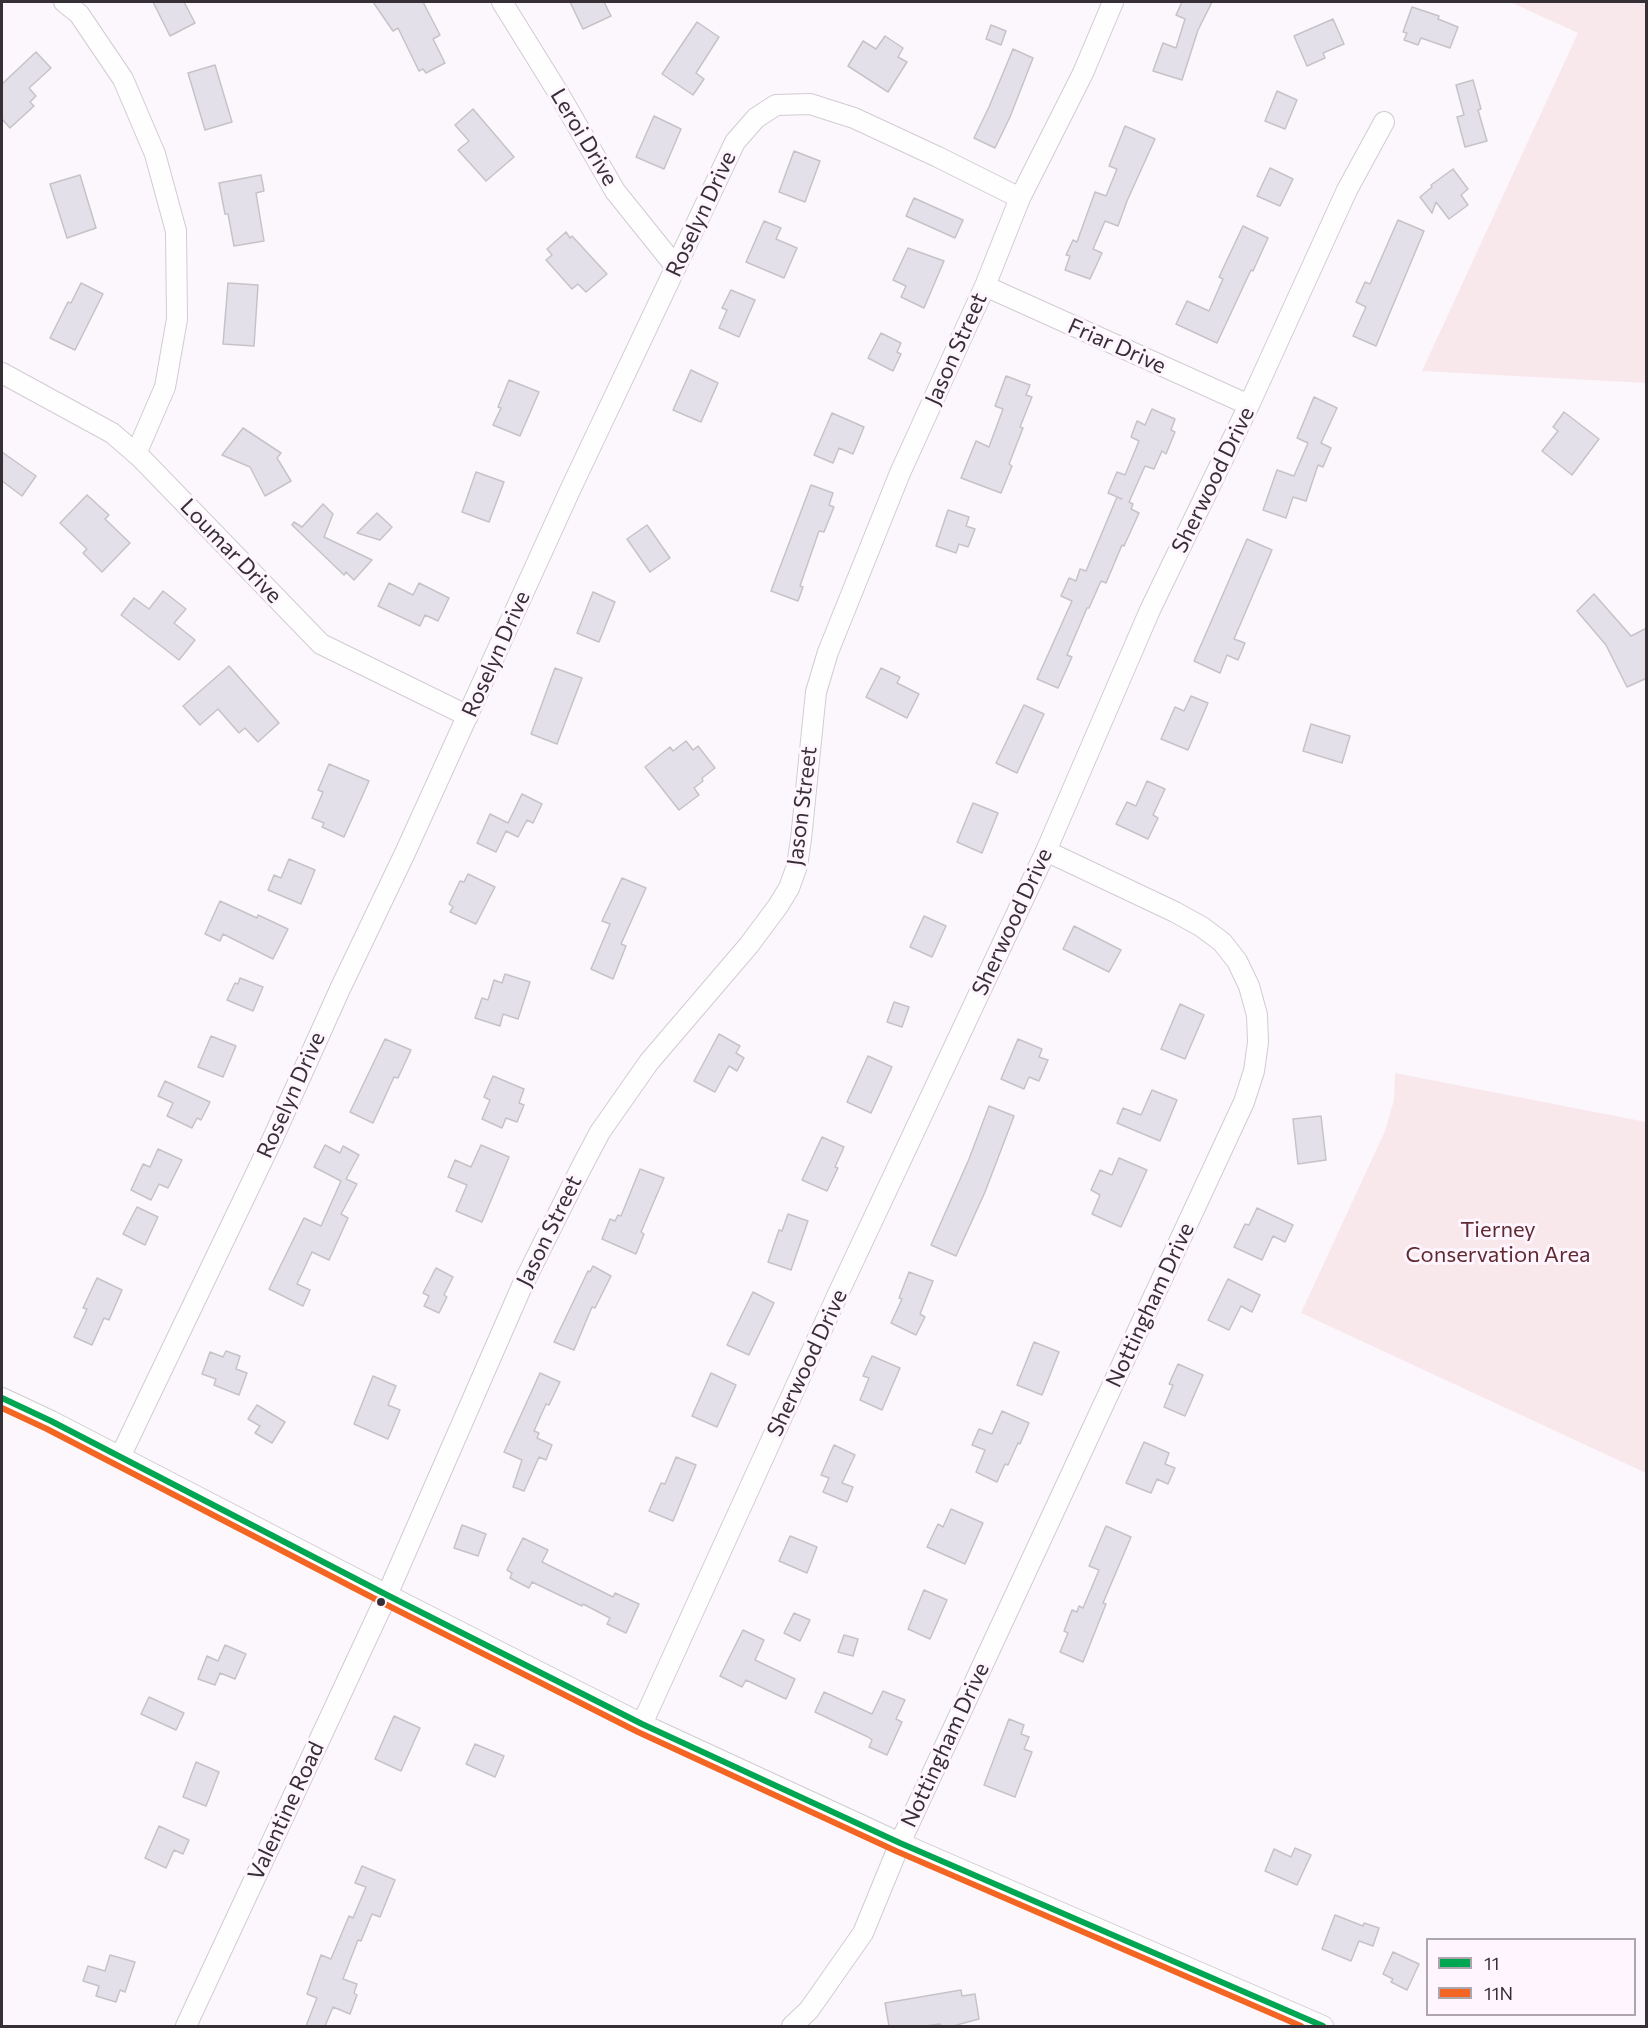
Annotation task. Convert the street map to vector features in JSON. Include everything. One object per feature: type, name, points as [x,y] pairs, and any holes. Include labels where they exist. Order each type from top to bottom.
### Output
[{"type":"street","points":[[64,2],[79,14],[123,79],[155,153],[176,231],[177,319],[165,387],[136,454]]},
{"type":"street","name":"Leroi Drive","points":[[502,2],[615,191],[676,267]]},
{"type":"street","name":"Jason Street","points":[[387,1595],[522,1286],[600,1132],[649,1062],[749,945],[789,888],[797,866],[801,839],[816,692],[828,652],[900,473],[985,286],[1020,198],[1083,73],[1113,2]]},
{"type":"street","name":"Roselyn Drive","points":[[120,1457],[273,1138],[571,488],[735,142],[756,118],[776,105],[810,104],[854,118],[1020,198]]},
{"type":"street","name":"Sherwood Drive","points":[[642,1724],[837,1296],[1046,851],[1150,610],[1249,405],[1347,190],[1384,122]]},
{"type":"street","name":"Friar Drive","points":[[985,286],[1249,405]]},
{"type":"street","name":"Loumar Drive","points":[[2,373],[112,433],[136,454],[321,644],[468,716]]},
{"type":"street","name":"Nottingham Drive","points":[[792,2026],[810,2010],[863,1934],[900,1843],[1244,1102],[1254,1071],[1258,1042],[1257,1015],[1249,986],[1238,961],[1222,942],[1202,927],[1175,912],[1046,851]]},
{"type":"street","points":[[2,1398],[642,1724],[900,1843],[1323,2026]]},
{"type":"street","name":"Valentine Road","points":[[186,2026],[387,1595]]},
{"type":"green space","points":[[1510,2],[1646,2],[1646,383],[1422,371],[1578,33]]},
{"type":"green space","name":"Tierney Conservation Area","points":[[1395,1073],[1646,1122],[1646,1473],[1301,1313],[1385,1131],[1394,1100]]},
{"type":"building","points":[[153,2],[184,2],[195,23],[170,36]]},
{"type":"building","points":[[373,2],[423,2],[440,35],[433,39],[445,63],[426,73],[423,69],[419,71],[398,28],[393,31]]},
{"type":"building","points":[[570,2],[604,2],[611,16],[583,29]]},
{"type":"building","points":[[1182,2],[1212,2],[1198,30],[1182,80],[1153,71],[1163,43],[1176,48],[1185,19],[1176,15]]},
{"type":"building","points":[[1412,7],[1439,16],[1438,19],[1458,27],[1450,48],[1421,38],[1418,45],[1404,40],[1407,33],[1403,32]]},
{"type":"building","points":[[1333,19],[1344,44],[1323,53],[1325,58],[1307,66],[1294,36]]},
{"type":"building","points":[[697,22],[719,37],[696,73],[704,79],[693,95],[662,74]]},
{"type":"building","points":[[991,25],[1006,31],[1001,45],[986,39]]},
{"type":"building","points":[[885,36],[903,48],[898,57],[907,62],[888,92],[848,66],[863,41],[876,49]]},
{"type":"building","points":[[1013,49],[1033,58],[995,148],[974,138]]},
{"type":"building","points":[[36,52],[51,68],[29,88],[36,96],[30,102],[34,106],[10,128],[2,119],[2,84]]},
{"type":"building","points":[[215,65],[232,122],[205,130],[188,73]]},
{"type":"building","points":[[1473,80],[1481,109],[1478,110],[1487,141],[1465,147],[1457,117],[1464,115],[1456,85]]},
{"type":"building","points":[[1277,91],[1297,100],[1285,129],[1265,121]]},
{"type":"building","points":[[473,109],[514,157],[486,181],[458,150],[469,141],[455,125]]},
{"type":"building","points":[[654,116],[681,129],[664,169],[636,157]]},
{"type":"building","points":[[1125,126],[1155,139],[1118,226],[1105,221],[1093,249],[1102,253],[1090,279],[1065,270],[1070,256],[1066,255],[1073,240],[1077,242],[1095,192],[1106,196],[1117,169],[1109,166]]},
{"type":"building","points":[[794,151],[820,161],[805,202],[779,192]]},
{"type":"building","points":[[1270,168],[1293,179],[1280,206],[1257,196]]},
{"type":"building","points":[[1453,169],[1468,189],[1461,195],[1468,205],[1449,219],[1436,202],[1432,213],[1420,197],[1432,187],[1431,185]]},
{"type":"building","points":[[80,175],[96,228],[67,238],[50,184]]},
{"type":"building","points":[[261,175],[264,191],[256,193],[264,241],[234,246],[219,183]]},
{"type":"building","points":[[914,198],[963,220],[955,238],[906,216]]},
{"type":"building","points":[[1398,220],[1424,231],[1376,346],[1353,336],[1366,307],[1356,302],[1365,282],[1370,284]]},
{"type":"building","points":[[764,221],[781,228],[776,239],[797,248],[784,278],[746,262]]},
{"type":"building","points":[[1243,226],[1268,238],[1217,343],[1176,324],[1187,301],[1209,311],[1223,279],[1219,277]]},
{"type":"building","points":[[566,232],[607,274],[586,292],[578,284],[572,289],[546,260],[552,255],[547,249]]},
{"type":"building","points":[[908,248],[944,261],[924,308],[901,297],[906,286],[893,280]]},
{"type":"building","points":[[81,283],[103,294],[75,350],[50,338],[68,302],[71,303]]},
{"type":"building","points":[[228,283],[258,285],[254,346],[223,344]]},
{"type":"building","points":[[731,290],[755,300],[739,337],[719,328],[727,310],[722,308]]},
{"type":"building","points":[[881,333],[901,343],[897,352],[901,354],[893,371],[868,358]]},
{"type":"building","points":[[691,370],[718,383],[701,422],[673,410]]},
{"type":"building","points":[[1006,376],[1030,385],[1026,395],[1032,397],[1020,427],[1023,428],[1001,493],[961,478],[976,441],[989,447],[1003,409],[995,406]]},
{"type":"building","points":[[509,380],[539,392],[520,436],[493,425],[501,408],[498,407]]},
{"type":"building","points":[[1314,397],[1337,408],[1321,443],[1331,448],[1323,467],[1318,465],[1306,501],[1293,497],[1286,518],[1263,510],[1277,470],[1294,476],[1308,443],[1297,438]]},
{"type":"building","points":[[1152,409],[1175,419],[1171,430],[1175,432],[1166,454],[1162,451],[1154,469],[1145,466],[1129,502],[1133,504],[1131,509],[1139,513],[1106,583],[1101,581],[1087,608],[1067,655],[1072,657],[1058,688],[1037,679],[1072,601],[1061,596],[1069,578],[1076,581],[1080,569],[1086,571],[1117,497],[1122,499],[1108,493],[1117,472],[1125,475],[1139,441],[1131,437],[1137,421],[1145,425]]},
{"type":"building","points":[[1564,412],[1599,439],[1572,475],[1542,451],[1558,431],[1553,427]]},
{"type":"building","points":[[832,413],[864,427],[853,454],[839,448],[833,463],[814,455]]},
{"type":"building","points":[[243,428],[281,453],[277,458],[291,481],[265,496],[250,467],[222,455]]},
{"type":"building","points":[[2,452],[36,476],[22,496],[2,481]]},
{"type":"building","points":[[476,472],[504,482],[489,522],[462,512]]},
{"type":"building","points":[[811,485],[833,493],[829,505],[834,507],[824,532],[819,531],[800,586],[803,587],[798,601],[771,591]]},
{"type":"building","points":[[87,495],[109,515],[105,519],[130,543],[102,572],[83,553],[87,549],[60,523]]},
{"type":"building","points":[[323,504],[333,514],[324,537],[372,560],[354,580],[346,572],[344,575],[292,525],[294,522],[302,527]]},
{"type":"building","points":[[948,510],[969,517],[966,526],[975,529],[968,547],[959,544],[956,553],[936,546]]},
{"type":"building","points":[[377,513],[392,527],[380,540],[357,533]]},
{"type":"building","points":[[647,525],[670,558],[650,572],[627,539]]},
{"type":"building","points":[[1247,539],[1272,550],[1234,639],[1245,643],[1238,660],[1227,655],[1220,673],[1194,661]]},
{"type":"building","points":[[389,583],[413,595],[419,583],[449,598],[438,621],[425,615],[420,626],[378,606]]},
{"type":"building","points":[[163,591],[186,609],[174,623],[195,640],[179,660],[121,615],[134,598],[149,609]]},
{"type":"building","points":[[593,592],[615,602],[599,642],[577,633]]},
{"type":"building","points":[[1594,594],[1631,636],[1647,628],[1647,678],[1627,687],[1606,645],[1577,611]]},
{"type":"building","points":[[229,666],[279,723],[258,742],[245,728],[239,733],[218,709],[200,725],[183,706]]},
{"type":"building","points":[[555,668],[582,678],[557,744],[531,734]]},
{"type":"building","points":[[881,668],[900,677],[897,683],[919,694],[907,718],[866,697]]},
{"type":"building","points":[[1191,696],[1208,703],[1188,750],[1161,739],[1175,707],[1184,711]]},
{"type":"building","points":[[1024,705],[1044,714],[1017,773],[996,763]]},
{"type":"building","points":[[1311,724],[1350,736],[1342,763],[1303,751]]},
{"type":"building","points":[[686,741],[693,750],[698,746],[715,768],[694,788],[699,795],[679,810],[645,767],[670,747],[673,751]]},
{"type":"building","points":[[329,764],[369,781],[344,837],[322,827],[324,823],[312,818],[323,792],[318,790]]},
{"type":"building","points":[[1147,781],[1165,789],[1153,815],[1158,818],[1148,839],[1116,824],[1127,802],[1136,806]]},
{"type":"building","points":[[522,794],[542,804],[533,823],[527,820],[518,837],[506,831],[496,852],[477,843],[490,814],[508,823]]},
{"type":"building","points":[[973,803],[998,813],[982,853],[957,842]]},
{"type":"building","points":[[289,859],[315,870],[301,904],[268,890],[274,875],[281,878]]},
{"type":"building","points":[[468,874],[495,887],[476,924],[450,912],[453,907],[449,904],[460,881],[464,882]]},
{"type":"building","points":[[622,878],[646,888],[621,944],[626,946],[613,979],[591,969],[610,924],[602,921]]},
{"type":"building","points":[[220,901],[288,929],[273,959],[223,934],[220,941],[205,934]]},
{"type":"building","points":[[924,916],[946,926],[932,957],[910,947]]},
{"type":"building","points":[[1074,926],[1121,950],[1109,972],[1063,949]]},
{"type":"building","points":[[505,974],[530,982],[518,1019],[503,1014],[500,1026],[475,1018],[482,998],[488,1000],[494,980],[502,983]]},
{"type":"building","points":[[240,978],[263,987],[253,1011],[227,1000]]},
{"type":"building","points":[[894,1002],[909,1007],[902,1027],[887,1022]]},
{"type":"building","points":[[1180,1004],[1204,1015],[1185,1059],[1161,1049]]},
{"type":"building","points":[[719,1034],[740,1046],[736,1053],[744,1058],[737,1071],[729,1066],[715,1092],[694,1081]]},
{"type":"building","points":[[211,1036],[236,1046],[223,1077],[198,1067]]},
{"type":"building","points":[[385,1039],[411,1050],[398,1078],[394,1077],[373,1123],[350,1112]]},
{"type":"building","points":[[1018,1039],[1042,1049],[1039,1057],[1048,1060],[1039,1081],[1029,1077],[1024,1089],[1001,1079]]},
{"type":"building","points":[[868,1056],[892,1067],[871,1113],[847,1102]]},
{"type":"building","points":[[493,1076],[524,1089],[519,1103],[524,1105],[517,1122],[506,1118],[502,1128],[482,1119],[490,1100],[484,1097]]},
{"type":"building","points":[[165,1081],[210,1102],[201,1120],[197,1118],[192,1128],[167,1116],[173,1103],[158,1096]]},
{"type":"building","points":[[1152,1090],[1177,1100],[1160,1141],[1117,1123],[1123,1108],[1141,1115]]},
{"type":"building","points":[[989,1106],[1014,1116],[985,1192],[956,1256],[931,1245],[969,1159]]},
{"type":"building","points":[[1321,1116],[1326,1160],[1298,1164],[1293,1119]]},
{"type":"building","points":[[822,1137],[844,1147],[835,1167],[838,1168],[827,1191],[802,1180]]},
{"type":"building","points":[[325,1145],[340,1153],[343,1146],[359,1155],[346,1179],[357,1184],[341,1214],[348,1218],[329,1260],[312,1252],[297,1284],[310,1290],[303,1306],[269,1289],[304,1218],[321,1226],[341,1181],[314,1167]]},
{"type":"building","points":[[481,1145],[509,1157],[482,1222],[456,1211],[467,1185],[448,1177],[455,1160],[471,1167]]},
{"type":"building","points":[[158,1149],[182,1160],[168,1188],[159,1184],[151,1200],[131,1190],[143,1164],[150,1167]]},
{"type":"building","points":[[1119,1158],[1147,1170],[1121,1227],[1092,1214],[1100,1195],[1091,1190],[1100,1170],[1112,1175]]},
{"type":"building","points":[[640,1169],[664,1178],[641,1232],[644,1234],[636,1254],[602,1239],[610,1219],[615,1221],[618,1215],[621,1216]]},
{"type":"building","points":[[137,1207],[158,1217],[145,1245],[123,1234]]},
{"type":"building","points":[[1257,1208],[1293,1225],[1285,1242],[1273,1236],[1262,1260],[1234,1247],[1245,1224],[1249,1225]]},
{"type":"building","points":[[788,1214],[808,1221],[791,1270],[768,1262],[779,1230],[782,1231]]},
{"type":"building","points":[[593,1266],[611,1276],[595,1308],[592,1307],[574,1350],[554,1342],[588,1271],[590,1272]]},
{"type":"building","points":[[436,1268],[453,1277],[444,1295],[447,1297],[439,1313],[424,1306],[429,1296],[423,1293]]},
{"type":"building","points":[[909,1272],[933,1281],[920,1314],[925,1317],[916,1335],[891,1323],[902,1299],[899,1298]]},
{"type":"building","points":[[97,1278],[122,1290],[109,1320],[104,1318],[92,1345],[74,1337],[87,1309],[83,1308]]},
{"type":"building","points":[[1228,1279],[1260,1295],[1252,1312],[1241,1306],[1229,1330],[1208,1320]]},
{"type":"building","points":[[753,1292],[774,1303],[749,1355],[727,1345]]},
{"type":"building","points":[[1034,1342],[1059,1352],[1042,1395],[1017,1385]]},
{"type":"building","points":[[226,1351],[240,1356],[236,1369],[247,1373],[239,1395],[214,1385],[216,1379],[202,1374],[210,1352],[223,1357]]},
{"type":"building","points":[[872,1356],[900,1368],[882,1410],[860,1400],[869,1378],[863,1376]]},
{"type":"building","points":[[1178,1364],[1203,1375],[1185,1416],[1164,1407],[1173,1385],[1169,1384]]},
{"type":"building","points":[[540,1373],[560,1382],[549,1405],[546,1404],[534,1431],[539,1433],[537,1438],[552,1445],[546,1460],[539,1457],[524,1491],[513,1487],[522,1460],[504,1452]]},
{"type":"building","points":[[711,1373],[736,1385],[717,1427],[692,1416]]},
{"type":"building","points":[[373,1376],[396,1386],[388,1405],[400,1410],[388,1439],[354,1424]]},
{"type":"building","points":[[257,1405],[285,1422],[272,1443],[255,1433],[260,1426],[248,1419]]},
{"type":"building","points":[[1002,1411],[1029,1423],[1020,1444],[1018,1443],[1008,1465],[1005,1464],[997,1482],[976,1472],[985,1450],[972,1445],[979,1429],[992,1434]]},
{"type":"building","points":[[1144,1442],[1169,1453],[1165,1464],[1175,1468],[1168,1484],[1157,1479],[1151,1493],[1126,1483]]},
{"type":"building","points":[[834,1445],[855,1455],[842,1483],[853,1487],[847,1502],[823,1492],[829,1478],[821,1475]]},
{"type":"building","points":[[676,1457],[696,1465],[673,1521],[649,1511],[661,1483],[665,1484]]},
{"type":"building","points":[[951,1509],[983,1523],[965,1564],[927,1547],[938,1524],[943,1527]]},
{"type":"building","points":[[462,1525],[486,1534],[478,1556],[454,1548]]},
{"type":"building","points":[[1106,1526],[1131,1537],[1103,1603],[1106,1604],[1083,1662],[1060,1652],[1068,1633],[1064,1631],[1072,1610],[1077,1612],[1079,1606],[1083,1608],[1099,1570],[1089,1566]]},
{"type":"building","points":[[790,1536],[817,1547],[807,1573],[779,1561]]},
{"type":"building","points":[[523,1538],[548,1550],[542,1562],[613,1597],[615,1593],[639,1604],[626,1633],[607,1624],[610,1618],[583,1604],[582,1606],[532,1582],[529,1588],[510,1578],[512,1573],[507,1570]]},
{"type":"building","points":[[924,1590],[947,1600],[930,1639],[908,1629]]},
{"type":"building","points":[[794,1613],[810,1620],[800,1641],[784,1633]]},
{"type":"building","points":[[743,1630],[764,1640],[755,1660],[795,1679],[786,1699],[746,1680],[742,1687],[720,1676]]},
{"type":"building","points":[[844,1635],[858,1639],[853,1656],[838,1652]]},
{"type":"building","points":[[225,1645],[246,1654],[235,1679],[220,1673],[215,1685],[198,1679],[207,1656],[218,1661]]},
{"type":"building","points":[[883,1691],[905,1700],[896,1719],[902,1722],[887,1755],[869,1747],[872,1740],[868,1737],[815,1712],[824,1692],[872,1714]]},
{"type":"building","points":[[149,1697],[184,1713],[176,1730],[141,1714]]},
{"type":"building","points":[[394,1716],[420,1728],[401,1771],[375,1759]]},
{"type":"building","points":[[1009,1719],[1024,1725],[1021,1734],[1029,1737],[1024,1749],[1032,1752],[1015,1797],[984,1785]]},
{"type":"building","points":[[475,1744],[504,1756],[495,1777],[466,1764]]},
{"type":"building","points":[[196,1762],[219,1772],[206,1806],[183,1797]]},
{"type":"building","points":[[159,1826],[189,1840],[183,1854],[174,1850],[166,1868],[145,1858]]},
{"type":"building","points":[[1295,1848],[1311,1855],[1297,1885],[1265,1871],[1274,1849],[1291,1857]]},
{"type":"building","points":[[362,1866],[395,1880],[380,1917],[372,1914],[361,1941],[358,1940],[343,1979],[357,1984],[354,1993],[357,1995],[350,2014],[333,2007],[325,2026],[306,2026],[317,1998],[307,1994],[321,1955],[331,1959],[349,1916],[353,1918],[366,1887],[355,1883]]},
{"type":"building","points":[[1335,1915],[1363,1926],[1364,1923],[1379,1928],[1373,1946],[1359,1941],[1351,1961],[1322,1949]]},
{"type":"building","points":[[1393,1952],[1419,1964],[1407,1990],[1391,1982],[1393,1979],[1383,1974]]},
{"type":"building","points":[[110,1955],[135,1962],[125,1992],[120,1990],[116,2002],[96,1996],[99,1986],[83,1981],[88,1966],[105,1971]]},
{"type":"building","points":[[961,1990],[962,1996],[975,1994],[979,2019],[953,2026],[941,2026],[940,2024],[889,2026],[885,2003]]},
{"type":"transit line","name":"11","points":[[2,1398],[642,1724],[900,1843],[1323,2026]]},
{"type":"transit line","name":"11N","points":[[2,1408],[638,1732],[896,1851],[1301,2026]]}]
